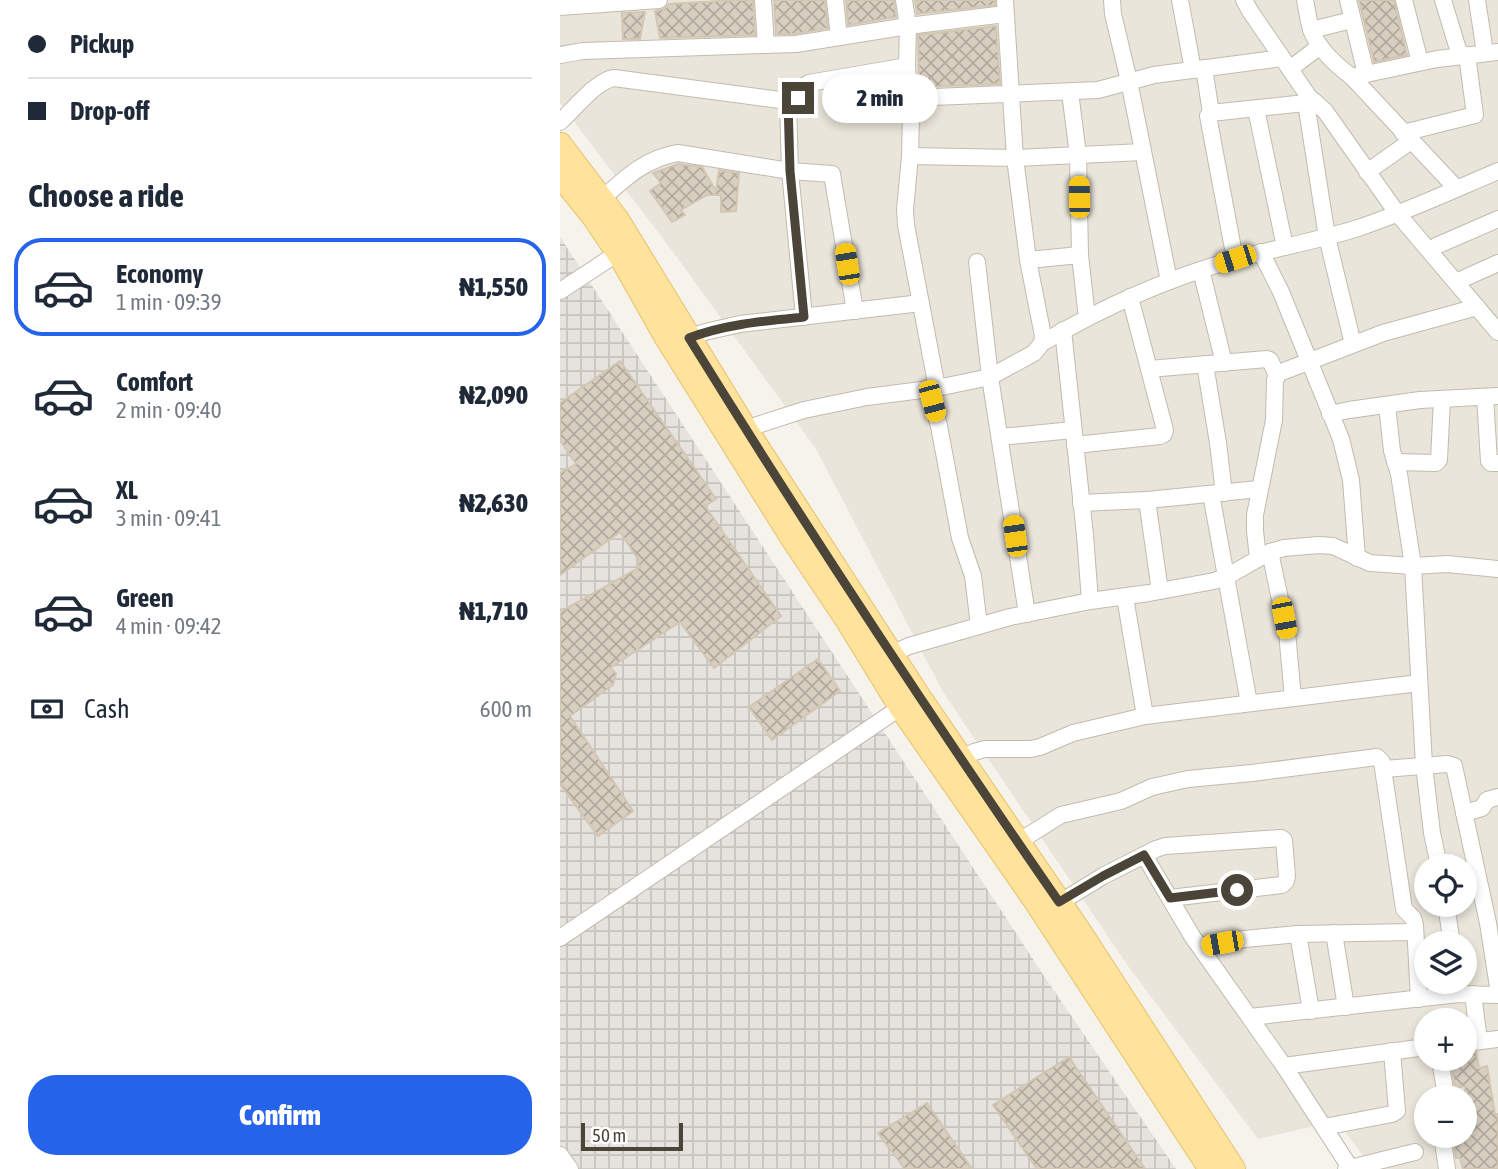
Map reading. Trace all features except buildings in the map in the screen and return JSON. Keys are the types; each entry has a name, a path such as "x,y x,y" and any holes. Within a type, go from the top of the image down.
{"main road":[{"path":"560,145 602,199 618,253 666,336 794,540 847,619 910,701 961,759 1059,902 1233,1169"},
{"path":"560,174 610,225 689,338 891,654 910,701 1034,898 1211,1169"}],"street":[{"path":"560,7 659,0"},
{"path":"763,0 766,45"},
{"path":"835,0 839,37"},
{"path":"904,0 908,26 907,66 911,115 906,217 937,388 932,401 960,538 973,576 979,626"},
{"path":"1112,0 1169,281"},
{"path":"1180,0 1211,113 1208,116 1235,259"},
{"path":"1244,0 1309,97 1327,237 1353,344"},
{"path":"1305,0 1311,30 1320,46 1339,67 1359,76 1407,137 1456,188"},
{"path":"1348,0 1359,76"},
{"path":"1404,0 1420,62"},
{"path":"1367,172 1407,137 1475,115 1463,56 1443,0"},
{"path":"1359,76 1420,62 1491,52 1477,0"},
{"path":"560,55 583,51 796,44 1005,7 1015,158 1042,343"},
{"path":"1311,30 1352,19"},
{"path":"910,98 1098,90 1154,75 1286,63 1320,46"},
{"path":"560,122 603,82 614,78 788,101 798,98 803,86 808,83 907,66"},
{"path":"1070,92 1078,155 1080,255 1087,318"},
{"path":"788,101 790,171 804,317"},
{"path":"1211,113 1310,103 1325,111 1397,213 1498,331"},
{"path":"1256,109 1285,247"},
{"path":"910,156 1015,158 1143,152"},
{"path":"602,199 629,174 647,163 678,153 790,171 832,174 855,311"},
{"path":"745,429 804,410 990,377 1034,353 1042,343 1063,330 1169,281 1235,259 1356,228 1498,171"},
{"path":"1436,246 1498,219"},
{"path":"1261,252 1281,292 1341,439 1351,480 1357,558"},
{"path":"560,291 618,253"},
{"path":"1028,260 1080,255"},
{"path":"977,262 990,377 1027,614"},
{"path":"1456,282 1498,262"},
{"path":"1201,270 1224,363"},
{"path":"1000,438 1164,434 1130,297"},
{"path":"689,338 740,324 921,303"},
{"path":"1293,698 1287,632 1255,531 1259,489 1274,420 1277,376 1383,333 1498,305"},
{"path":"1063,330 1090,601"},
{"path":"1149,369 1267,359 1277,376"},
{"path":"1205,365 1218,443 1217,493 1226,577 1249,703"},
{"path":"1330,414 1442,399 1492,397 1493,425 1489,461 1498,463"},
{"path":"1395,462 1436,463 1439,460 1442,399"},
{"path":"1387,405 1392,451 1399,474 1413,566 1424,765 1436,854"},
{"path":"1081,503 1147,500 1259,489"},
{"path":"1147,500 1160,591"},
{"path":"891,654 909,646 1027,614 1214,581 1283,548 1332,546 1370,563 1498,569"},
{"path":"1125,597 1145,716"},
{"path":"961,759 985,749 1040,747 1073,733 1145,716 1419,683"},
{"path":"560,938 910,701"},
{"path":"1018,842 1061,815 1121,801 1152,787 1188,779 1377,757 1384,769 1401,896 1404,909 1413,918 1415,931"},
{"path":"1384,769 1447,764 1454,766 1493,922 1498,987"},
{"path":"1464,813 1482,808 1486,800 1498,797"},
{"path":"1059,902 1103,876 1165,846 1281,838 1284,840 1287,876 1282,885 1170,898"},
{"path":"1144,855 1200,946 1284,1066 1349,1168 1415,1152"},
{"path":"1200,946 1298,934 1414,932"},
{"path":"1334,933 1346,1007"},
{"path":"1298,934 1311,1010"},
{"path":"1477,992 1498,995"},
{"path":"1419,994 1419,999"},
{"path":"1250,1017 1443,994"},
{"path":"1477,1042 1498,1040"},
{"path":"1284,1066 1414,1048"},
{"path":"1324,1128 1397,1111 1392,1051"},
{"path":"1444,1148 1447,1169"},
{"path":"560,1155 570,1169"}],"shaded area":[{"path":"560,0 1498,0 1498,1169 1373,1169 1337,1121 1258,1139 1128,966 943,692 816,449 673,252 560,103"},
{"path":"560,237 1046,979 1176,1169 560,1169"}],"route":[{"path":"798,98 788,101 790,171 804,317 740,324 689,338 918,696 1059,902 1144,855 1170,898 1237,890"}]}
